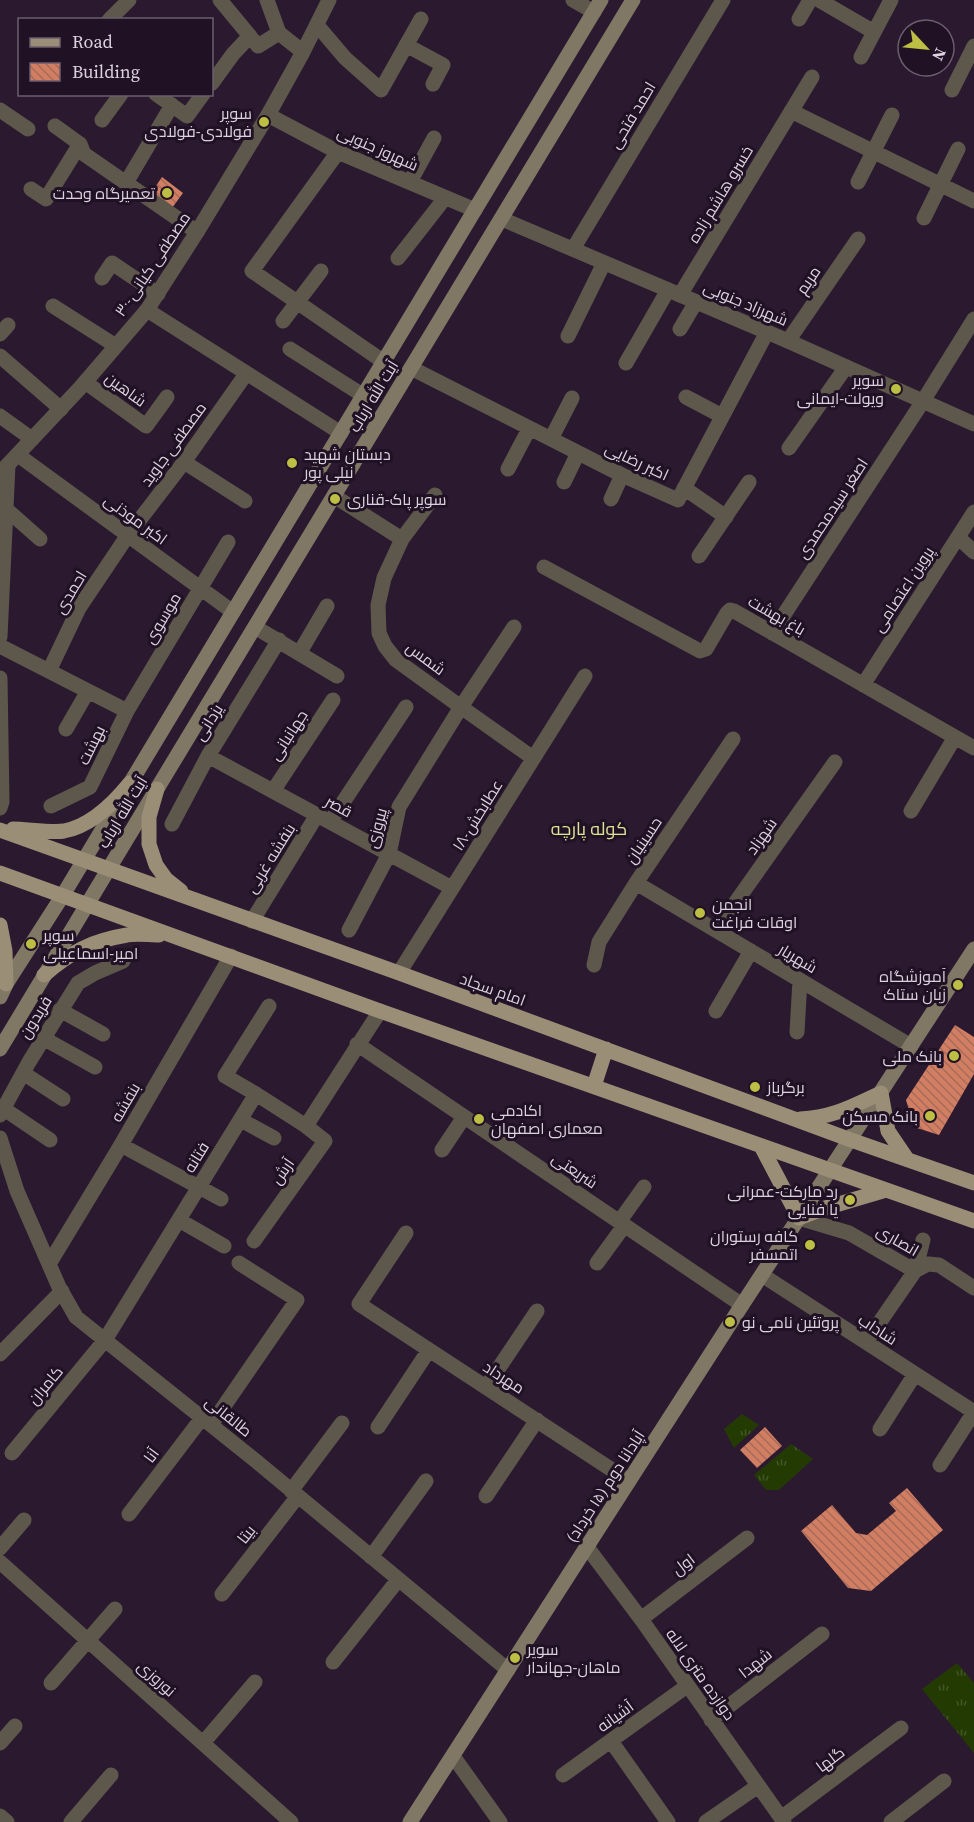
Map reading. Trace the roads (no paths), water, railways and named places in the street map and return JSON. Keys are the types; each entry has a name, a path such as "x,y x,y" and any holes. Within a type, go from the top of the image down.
{"main road":[{"name":"آیت الله ارباب","path":"0,1049 633,0"},
{"name":"آیت الله ارباب","path":"2,989 63,895 598,6"},
{"path":"251,582 274,596"},
{"path":"0,829 63,831 88,822 113,803 130,783"},
{"path":"157,789 149,817 149,844 156,865 166,879 193,900"},
{"name":"امام سجاد","path":"0,829 87,855 108,869 974,1183"},
{"path":"0,873 380,1011 974,1221"},
{"path":"0,925 5,951 2,989 19,996 22,1001 22,1013"},
{"path":"44,975 68,955 92,944 129,934 174,936"},
{"name":"آپادانا دوم (۱۵ خرداد)","path":"410,1822 974,949"},
{"path":"594,1086 606,1049"},
{"path":"795,1119 814,1118 842,1112 881,1093 888,1131 907,1160"},
{"path":"761,1146 799,1218 886,1190"}],"street":[{"path":"111,18 129,0"},
{"path":"220,0 258,46 279,33"},
{"path":"267,0 279,33 303,52"},
{"name":"۳۰-مصطفی کیانی","path":"9,464 61,409 147,310 268,115 329,0"},
{"path":"573,0 598,6"},
{"name":"احمد فتحی","path":"573,249 723,0"},
{"path":"799,19 810,0"},
{"path":"819,0 874,32"},
{"path":"861,57 891,0"},
{"path":"317,25 345,58 381,90 421,19"},
{"path":"213,82 233,54 250,36"},
{"path":"406,45 443,65 433,84"},
{"path":"952,90 972,54"},
{"name":"خسرو هاشم زاده","path":"626,363 674,293 812,77"},
{"path":"102,120 120,96"},
{"path":"159,96 187,116 202,96"},
{"path":"126,183 172,105"},
{"path":"0,110 28,129"},
{"path":"791,111 974,201"},
{"name":"شهروز جنوبی","path":"268,115 338,152 475,210"},
{"path":"858,182 892,115"},
{"path":"55,126 80,144 84,154 197,232"},
{"path":"410,182 434,138"},
{"path":"31,189 46,199 80,144"},
{"path":"924,218 958,149"},
{"path":"338,152 252,271 384,362"},
{"path":"398,258 445,198"},
{"name":"شهرزاد جنوبی","path":"502,219 788,341 974,424"},
{"name":"مریم","path":"788,341 858,239"},
{"path":"102,278 112,263 158,294"},
{"path":"568,336 604,263"},
{"path":"283,321 321,271"},
{"path":"680,329 696,302"},
{"path":"53,306 116,346"},
{"path":"147,310 341,433"},
{"name":"اصغر سیدمحمدی","path":"771,633 974,319"},
{"name":"اکبر رضایی","path":"411,368 529,429 676,500 679,499 767,332"},
{"path":"290,349 363,396"},
{"path":"0,356 61,409"},
{"path":"789,448 846,367"},
{"name":"مصطفی جاوید","path":"128,535 184,462 246,374"},
{"name":"شاهین","path":"85,382 146,426 167,397"},
{"path":"686,397 722,416"},
{"path":"550,439 572,398"},
{"path":"0,416 32,439"},
{"path":"508,469 529,429"},
{"path":"564,482 578,453"},
{"path":"184,462 245,501"},
{"path":"0,637 9,464"},
{"name":"اکبر موذنی","path":"9,464 128,535 233,612"},
{"path":"611,499 622,475"},
{"path":"699,556 749,482"},
{"path":"684,488 726,517"},
{"name":"شمس","path":"435,495 402,539 384,578 378,604 379,633 385,646 396,660 533,758"},
{"path":"334,496 402,539"},
{"path":"6,510 40,539"},
{"name":"پروین اعتصامی","path":"863,686 974,512"},
{"name":"احمدی","path":"49,671 79,608 128,535"},
{"path":"958,537 974,552"},
{"name":"موسوی","path":"128,711 228,542"},
{"name":"باغ بهشت","path":"544,567 700,651 706,649 727,613 730,610 734,611 974,748"},
{"path":"300,652 327,606"},
{"path":"255,627 337,676"},
{"path":"461,707 514,627"},
{"name":"یزدانی","path":"172,824 208,756 279,640"},
{"path":"0,646 128,711"},
{"name":"۱۸-عطابخش","path":"399,973 585,676"},
{"path":"0,678 2,802 0,808"},
{"path":"66,729 88,691"},
{"name":"جهانبانی","path":"273,791 333,700"},
{"name":"بنفشه غربی","path":"252,921 406,707"},
{"name":"پیروزی","path":"349,930 389,854 399,807 461,707"},
{"name":"بهشت","path":"51,806 90,788 128,711"},
{"path":"911,811 955,737"},
{"name":"حسینیان","path":"594,965 598,942 732,739"},
{"name":"قصر","path":"208,756 452,888"},
{"name":"شهزاد","path":"716,930 835,762"},
{"name":"شهریار","path":"636,882 911,1046"},
{"path":"716,1011 750,951"},
{"name":"بنفشه","path":"49,1264 231,956"},
{"name":"فریدون","path":"2,1112 60,1010 78,983 123,961"},
{"path":"797,1032 800,980"},
{"path":"256,1094 225,1076 269,1006"},
{"path":"60,1010 104,1034"},
{"path":"306,1126 380,1011"},
{"path":"44,1038 94,1068"},
{"name":"شریعتی","path":"357,1044 742,1305"},
{"path":"23,1073 63,1099"},
{"name":"فتانه","path":"105,1340 256,1094"},
{"name":"آرش","path":"254,1241 325,1141 256,1094"},
{"path":"2,1112 50,1140"},
{"path":"442,1150 464,1117"},
{"path":"241,1120 274,1138"},
{"name":"طالقانی","path":"0,1138 17,1191 49,1264 76,1317 207,1421 508,1670"},
{"path":"121,1144 221,1199"},
{"path":"597,1263 644,1187"},
{"name":"انصاری","path":"799,1218 849,1233 915,1270 928,1264 939,1265 974,1288"},
{"path":"179,1220 224,1246"},
{"name":"مهرداد","path":"406,1233 359,1304 629,1481"},
{"path":"866,1342 915,1270 923,1240"},
{"name":"آنا","path":"129,1514 207,1421 297,1300 239,1263"},
{"name":"شاداب","path":"762,1275 974,1412"},
{"path":"0,1353 62,1291"},
{"path":"486,1388 537,1311"},
{"name":"کامران","path":"12,1453 105,1340"},
{"path":"378,1427 429,1350"},
{"path":"880,1429 915,1374"},
{"path":"940,1465 974,1412"},
{"path":"486,1496 537,1420"},
{"name":"بیتا","path":"222,1594 295,1494 342,1423"},
{"path":"371,1557 426,1481"},
{"path":"0,1548 24,1520"},
{"name":"اول","path":"641,1619 747,1538"},
{"name":"دوازده متری لاله","path":"587,1547 641,1619 783,1820"},
{"name":"نوروزی","path":"0,1562 291,1822"},
{"path":"333,1662 398,1580"},
{"path":"51,1683 115,1609"},
{"name":"شهدا","path":"711,1720 822,1634"},
{"path":"203,1743 255,1682"},
{"name":"آشیانه","path":"563,1775 687,1686"},
{"path":"0,1743 15,1726"},
{"name":"گلها","path":"783,1820 901,1728"},
{"path":"611,1741 668,1822"},
{"path":"453,1756 500,1822"},
{"path":"71,1822 111,1775"},
{"path":"891,1822 944,1781"},
{"path":"706,1822 758,1786"},
{"path":"0,1816 7,1822"}],"place":[{"name":"سوپر فولادی-فولادی","path":"264,122"},
{"name":"تعمیرگاه وحدت","path":"167,193"},
{"name":"سوپر ویولت-ایمانی","path":"896,389"},
{"name":"دبستان شهید نیلی پور","path":"292,463"},
{"name":"سوپر پاک-قناری","path":"335,499"},
{"name":"انجمن اوقات فراغت","path":"700,913"},
{"name":"سوپر امیر-اسماعیلی","path":"31,944"},
{"name":"آموزشگاه زبان ستاک","path":"958,985"},
{"name":"بانک ملی","path":"954,1056"},
{"name":"برگرباز","path":"755,1087"},
{"name":"بانک مسکن","path":"930,1116"},
{"name":"اکادمی معماری اصفهان","path":"479,1119"},
{"name":"رد مارکت-عمرانی یا فنایی","path":"850,1200"},
{"name":"كافه رستوران اتمسفر","path":"810,1245"},
{"name":"پروتئین نامی نو","path":"730,1322"},
{"name":"سوپر ماهان-جهاندار","path":"515,1658"}],"district":[{"name":"کوله پارچه","path":"589,828"}]}
